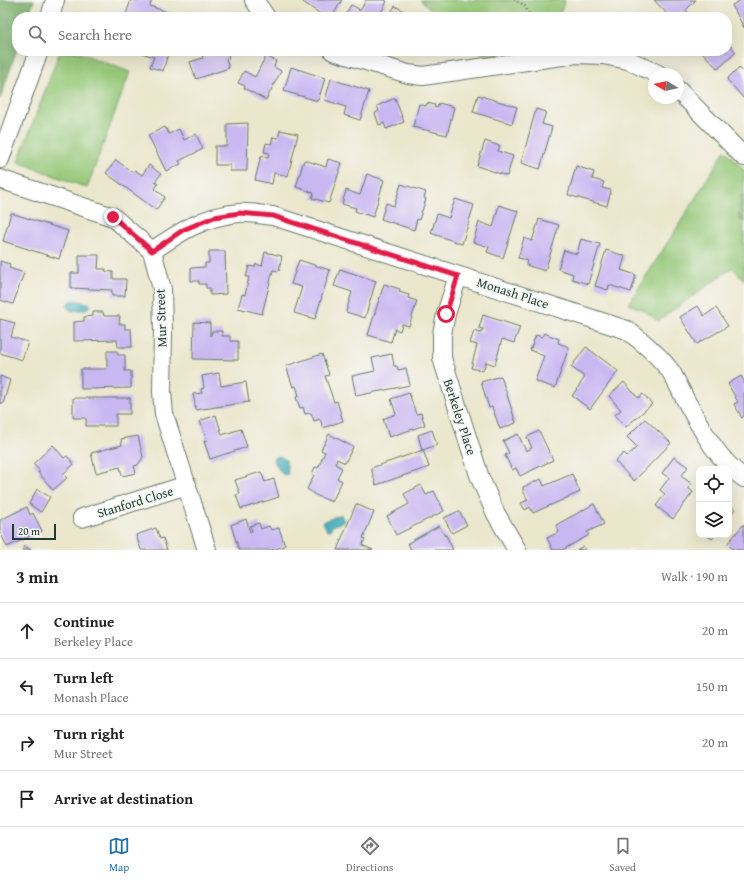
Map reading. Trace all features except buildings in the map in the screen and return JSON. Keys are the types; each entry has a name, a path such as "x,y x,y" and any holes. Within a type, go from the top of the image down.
{"street":[{"path":"51,12 54,0"},
{"path":"254,0 262,12"},
{"path":"0,159 37,56"},
{"path":"349,56 408,74 423,76 562,56"},
{"path":"608,56 628,60 648,69"},
{"path":"684,96 744,157"},
{"path":"0,179 113,217 152,251"},
{"name":"Monash Place","path":"152,251 183,230 214,217 240,213 273,216 627,330 651,349 672,373 703,432 719,454 736,472 744,478"},
{"name":"Mur Street","path":"152,251 162,289 162,392 164,414 207,550"},
{"name":"Berkeley Place","path":"458,276 446,314 442,334 442,358 480,478 496,514 517,550"},
{"name":"Stanford Close","path":"82,518 187,486"}],"path":[{"path":"514,0 524,5 528,12"}],"green space":[{"path":"0,0 34,0 30,12 12,12 12,56 15,56 0,99"},
{"path":"420,0 565,0 561,12 434,12"},
{"path":"58,56 88,56 130,72 87,188 18,162"},
{"path":"487,56 514,56 496,58"},
{"path":"725,150 744,170 744,194 741,195 739,218 744,222 744,280 732,268 658,321 642,309 628,304"},
{"path":"744,194 744,222 739,218 741,195"}],"water":[{"path":"74,300 89,303 91,306 84,310 72,311 67,306 68,303"},
{"path":"279,456 286,460 288,474 282,474 273,460"},
{"path":"341,514 344,521 331,527 331,529 327,531 323,522"}],"route":[{"path":"113,217 152,251 183,230 214,217 240,213 273,216 458,276 446,314"}]}
